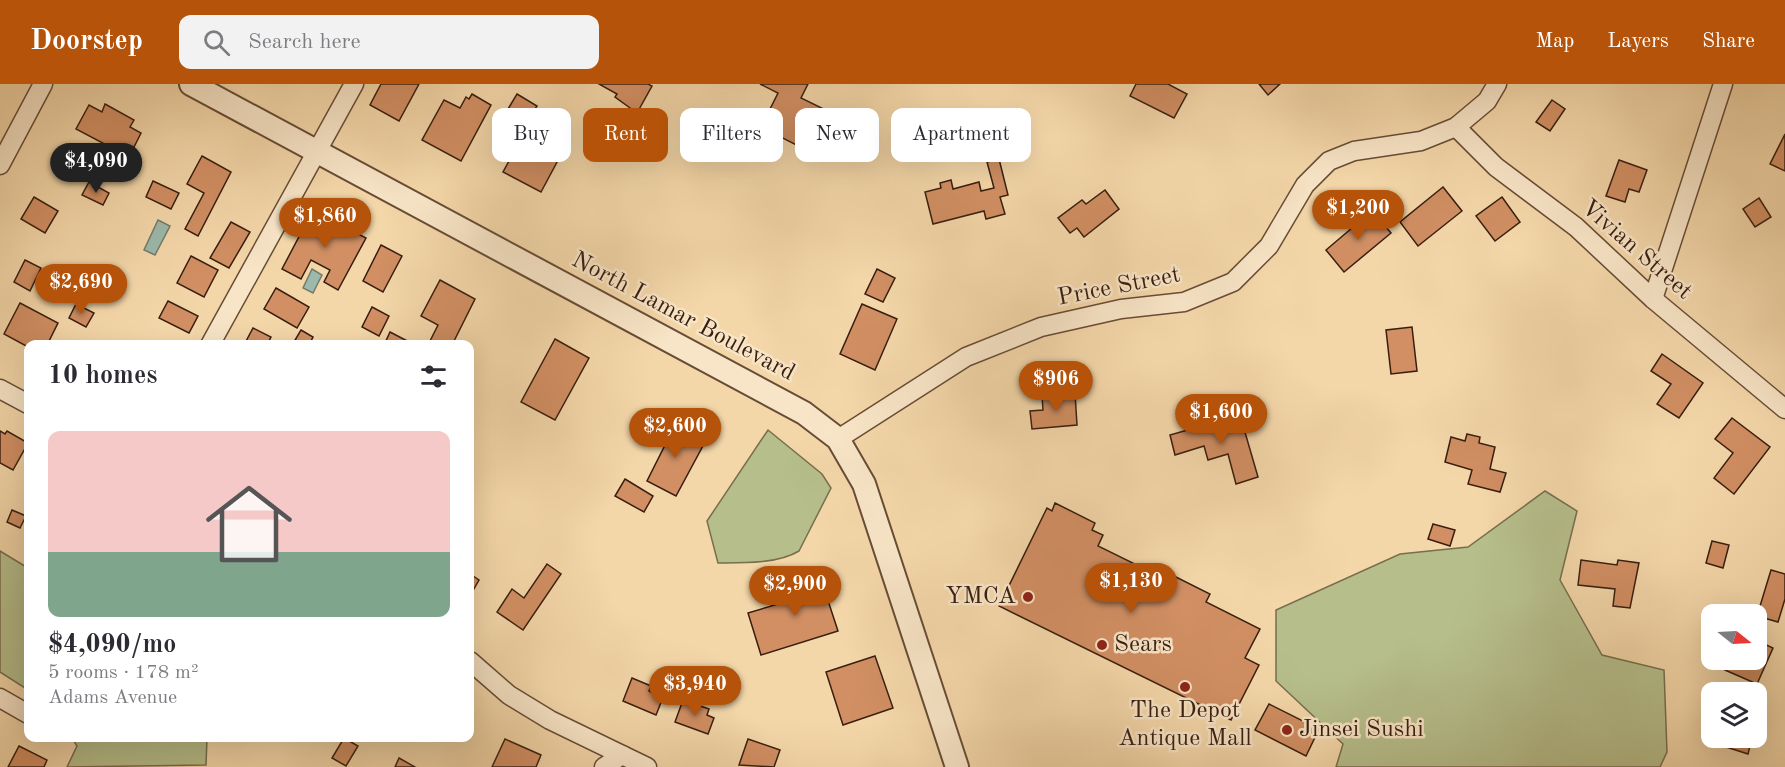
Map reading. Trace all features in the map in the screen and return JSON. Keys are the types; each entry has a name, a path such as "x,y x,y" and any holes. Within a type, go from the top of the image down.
{"street":[{"path":"0,165 43,84"},
{"name":"North Lamar Boulevard","path":"191,84 804,413 837,439 864,484 957,767"},
{"path":"213,340 354,84"},
{"name":"Price Street","path":"837,439 966,357 1041,327 1121,309 1184,302 1233,282 1269,246 1305,185 1329,161 1354,151 1421,141 1456,127 1486,101 1497,84"},
{"path":"1653,299 1723,84"},
{"name":"Vivian Street","path":"1456,127 1496,167 1576,227 1653,299 1785,409"},
{"path":"0,389 24,402"},
{"path":"474,664 509,695 550,720 647,767"},
{"path":"0,698 24,712"},
{"path":"603,767 622,755"}],"green space":[{"path":"768,430 822,474 831,488 799,551 770,561 718,563 707,521"},
{"path":"1545,491 1577,511 1560,580 1602,655 1664,670 1667,752 1660,767 1336,767 1343,744 1276,681 1276,610 1400,554 1468,547"},
{"path":"0,551 24,566 24,687 0,672"},
{"path":"74,742 207,742 206,765 67,767 77,746"}],"shaded area":[{"path":"158,220 170,226 155,255 144,250"},
{"path":"312,269 322,275 313,293 303,288"}],"building":[{"path":"381,84 419,84 399,121 370,105"},
{"path":"599,84 648,84 652,86 640,108 630,108 615,97 617,94"},
{"path":"760,84 808,84 801,98 822,108 795,108 795,144 783,138 783,108 770,108 778,93"},
{"path":"1136,84 1168,84 1187,94 1174,118 1130,96"},
{"path":"1259,84 1280,84 1268,95"},
{"path":"472,94 491,105 461,161 422,140 444,100 460,108 466,97 469,99"},
{"path":"517,94 537,106 536,108 509,108"},
{"path":"1552,100 1565,109 1550,131 1536,122"},
{"path":"105,104 134,120 130,127 141,133 129,157 76,129 89,105 102,112"},
{"path":"1785,134 1785,171 1770,164"},
{"path":"202,156 231,172 198,236 185,229 204,193 187,184"},
{"path":"1619,160 1647,170 1639,192 1629,189 1625,202 1606,196"},
{"path":"508,162 557,162 541,192 503,172"},
{"path":"987,162 1000,162 1008,195 1000,197 1005,214 986,219 984,211 933,224 925,192 941,188 940,183 951,180 953,189 979,182 981,191 994,188"},
{"path":"153,181 179,193 171,209 146,197"},
{"path":"89,182 109,193 103,205 82,195"},
{"path":"1443,187 1462,211 1418,246 1400,222"},
{"path":"1105,190 1119,209 1084,237 1077,228 1070,233 1058,218 1082,200 1086,204"},
{"path":"34,197 58,211 45,233 21,219"},
{"path":"1502,197 1520,222 1495,241 1476,216"},
{"path":"1759,198 1771,217 1755,227 1743,209"},
{"path":"313,210 366,238 338,290 324,282 330,270 311,260 301,279 282,269"},
{"path":"1372,211 1391,233 1344,272 1326,250"},
{"path":"231,222 250,232 229,268 210,258"},
{"path":"381,245 402,256 383,292 363,281"},
{"path":"191,256 218,270 204,297 177,283"},
{"path":"25,260 41,268 30,291 14,282"},
{"path":"877,269 895,278 883,302 865,294"},
{"path":"440,280 475,299 454,340 430,340 438,325 421,316"},
{"path":"276,288 309,307 297,328 264,309"},
{"path":"168,301 198,316 189,333 159,318"},
{"path":"20,303 58,323 50,340 24,340 24,345 4,334"},
{"path":"76,304 94,313 86,327 69,318"},
{"path":"862,304 897,319 875,370 840,354"},
{"path":"372,307 389,316 379,336 362,327"},
{"path":"1412,327 1417,371 1391,374 1386,330"},
{"path":"253,328 271,337 270,340 247,340"},
{"path":"301,330 313,337 312,340 295,340"},
{"path":"390,332 405,340 386,340"},
{"path":"555,339 589,358 555,420 521,402"},
{"path":"1662,354 1703,383 1679,418 1657,404 1671,384 1651,371"},
{"path":"1075,393 1077,425 1032,429 1030,411 1043,410 1042,396"},
{"path":"1240,415 1258,477 1236,484 1228,454 1208,460 1204,446 1175,455 1170,435"},
{"path":"1732,418 1770,447 1734,494 1714,478 1733,453 1715,439"},
{"path":"666,422 705,442 676,496 647,481 666,443 658,439"},
{"path":"0,431 5,434 7,431 24,441 24,450 13,470 0,463"},
{"path":"1467,434 1480,437 1479,443 1495,447 1490,469 1506,473 1500,492 1468,484 1472,470 1445,462 1451,437 1465,441"},
{"path":"625,479 653,496 644,512 615,496"},
{"path":"1055,503 1095,523 1092,530 1103,535 1098,546 1165,579 1168,573 1210,594 1206,602 1260,629 1245,658 1259,665 1231,720 999,606 1047,508 1052,511"},
{"path":"12,510 24,515 20,528 7,522"},
{"path":"1433,524 1455,530 1450,546 1428,539"},
{"path":"1712,541 1729,545 1723,568 1706,563"},
{"path":"1581,560 1617,565 1618,560 1639,563 1630,608 1613,606 1615,589 1578,585"},
{"path":"547,564 561,574 523,630 497,612 512,589 524,598"},
{"path":"818,570 838,631 761,655 748,613 798,598 792,578"},
{"path":"1771,570 1785,574 1785,599 1778,622 1767,619 1767,604 1761,604"},
{"path":"474,577 479,580 474,589"},
{"path":"1767,645 1773,648 1767,662"},
{"path":"875,656 893,708 843,725 826,672"},
{"path":"1725,670 1763,670 1758,682 1752,682"},
{"path":"632,678 651,686 649,691 662,700 656,715 623,701"},
{"path":"683,700 709,709 707,715 714,718 708,734 675,722"},
{"name":"Jinsei Sushi","path":"1269,704 1319,729 1306,756 1255,730"},
{"path":"505,739 541,755 536,767 492,767"},
{"path":"748,739 780,750 774,767 739,765"},
{"path":"342,742 351,742 358,746 346,766 332,758"},
{"path":"19,746 47,760 44,767 8,767"},
{"path":"1729,748 1750,748 1748,754"},
{"path":"399,758 415,767 395,767"}],"place":[{"name":"YMCA","path":"1028,597"},
{"name":"Sears","path":"1102,645"},
{"name":"The Depot Antique Mall","path":"1185,687"},
{"name":"Jinsei Sushi","path":"1287,730"}]}
